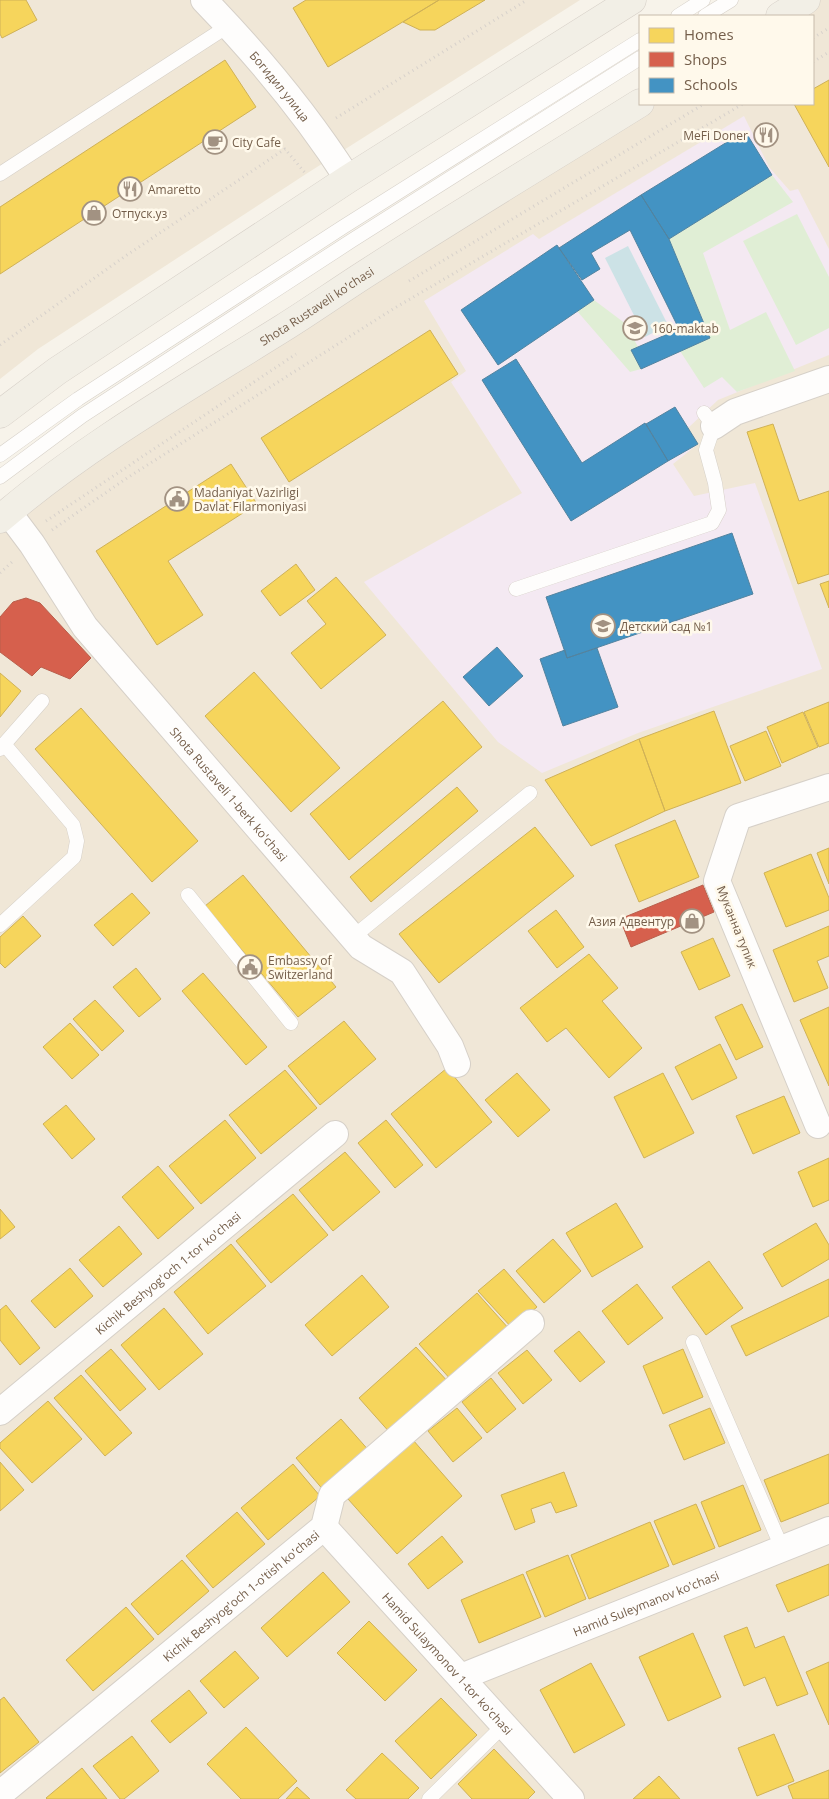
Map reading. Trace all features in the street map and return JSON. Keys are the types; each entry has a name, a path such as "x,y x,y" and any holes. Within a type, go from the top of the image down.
{"main road":[{"path":"0,414 57,372 348,179 632,0"},
{"path":"782,15 806,0"},
{"name":"Shota Rustaveli ko'chasi","path":"4,516 38,488 147,413 370,271 639,104"}],"street":[{"name":"Богидил улица","path":"204,0 250,48 316,130 348,179"},
{"path":"709,420 829,379"},
{"name":"Shota Rustaveli 1-berk ko'chasi","path":"4,516 28,539 85,627 361,947 402,972 450,1046 458,1064"},
{"name":"Муканна тупик","path":"818,1125 717,881 738,817 829,787"},
{"name":"Kichik Beshyog'och 1-tor ko'chasi","path":"0,1412 335,1134"},
{"name":"Kichik Beshyog'och 1-o'tish ko'chasi","path":"0,1794 324,1527 332,1495 531,1323"},
{"name":"Hamid Sulaymonov 1-tor ko'chasi","path":"324,1527 571,1799"},
{"name":"Hamid Suleymanov ko'chasi","path":"461,1676 829,1530"}],"lane":[{"path":"680,15 703,0"},
{"path":"707,15 731,0"},
{"path":"0,174 228,26"},
{"path":"0,456 78,399 343,227 639,41"},
{"path":"0,477 90,411 639,59"},
{"path":"516,589 712,523 719,510 715,484 706,450 709,420"},
{"path":"0,925 74,857 77,841 73,825 2,746 42,701"},
{"path":"353,937 530,793"},
{"path":"188,895 291,1023"},
{"path":"693,1342 782,1548"},
{"path":"429,1799 504,1725"}],"path":[{"path":"316,130 527,0"},
{"path":"814,37 829,28"},
{"path":"814,61 829,52"},
{"path":"401,286 702,105"},
{"path":"28,539 393,309 741,105"},
{"path":"0,345 124,257 285,149 306,174"},
{"path":"0,573 28,539 303,350"}],"shaded area":[{"path":"0,0 580,0 306,174 38,349 0,379"},
{"path":"806,0 829,0 829,1799 0,1799 0,519 639,105 814,105 814,15 782,15"},
{"path":"744,116 769,167 790,191 798,189 829,249 829,355 718,400 688,428 698,444 673,464 694,496 755,483 822,669 638,733 542,773 498,742 364,582 522,493 451,382 466,371 424,301 533,234 539,239"},
{"path":"628,246 668,325 645,337 605,258"}],"green space":[{"path":"772,175 793,202 703,253 730,330 766,312 795,371 737,392 722,377 704,388 680,351 710,337 669,239"},
{"path":"797,214 829,277 829,328 796,345 743,241"},
{"path":"594,300 626,324 638,347 631,350 641,369 630,372 577,311"}],"building: Homes":[{"path":"0,0 26,0 37,20 2,38 0,34"},
{"path":"306,0 439,0 328,67 293,8"},
{"path":"439,0 485,0 435,30 420,30 403,22"},
{"path":"225,60 256,107 0,274 0,207"},
{"path":"829,80 829,167 795,105 814,105 814,88"},
{"path":"430,330 458,374 289,482 261,438"},
{"path":"773,424 799,501 829,491 829,574 798,584 747,432"},
{"path":"231,464 257,504 168,561 203,615 157,645 96,551"},
{"path":"296,564 315,590 280,616 261,591"},
{"path":"336,577 386,635 321,689 291,653 326,624 307,601"},
{"path":"829,581 829,608 820,584"},
{"path":"254,672 340,768 291,812 205,716"},
{"path":"0,673 21,691 0,717"},
{"path":"443,701 482,747 349,860 310,814"},
{"path":"829,702 829,743 819,747 804,712"},
{"path":"81,708 198,841 152,882 35,749"},
{"path":"714,711 741,783 665,811 639,739"},
{"path":"803,712 818,747 782,763 767,727"},
{"path":"766,731 781,766 745,781 730,746"},
{"path":"639,739 665,811 591,846 545,780"},
{"path":"457,787 478,811 371,902 350,877"},
{"path":"675,820 699,877 639,902 615,845"},
{"path":"535,827 574,876 439,983 399,934"},
{"path":"829,848 829,884 817,853"},
{"path":"811,854 829,898 829,910 786,927 764,873"},
{"path":"243,875 336,987 298,1017 205,906"},
{"path":"132,893 150,913 113,946 94,925"},
{"path":"556,910 584,947 557,968 528,931"},
{"path":"23,916 41,936 5,968 0,963 0,937"},
{"path":"829,926 829,956 817,961 828,988 794,1002 773,950"},
{"path":"713,938 730,976 699,990 681,952"},
{"path":"589,954 618,988 602,1001 642,1048 609,1078 566,1028 547,1042 520,1008"},
{"path":"136,968 161,999 139,1017 113,987"},
{"path":"203,973 267,1047 246,1065 182,991"},
{"path":"95,1000 124,1031 102,1051 73,1019"},
{"path":"742,1004 763,1047 736,1060 715,1017"},
{"path":"829,1007 829,1086 800,1020"},
{"path":"344,1021 376,1059 320,1105 288,1066"},
{"path":"70,1023 99,1055 72,1079 43,1047"},
{"path":"720,1044 737,1078 692,1100 675,1067"},
{"path":"447,1068 492,1122 436,1168 391,1114"},
{"path":"285,1070 317,1108 261,1154 229,1115"},
{"path":"517,1073 550,1110 518,1137 485,1100"},
{"path":"663,1073 694,1133 644,1158 614,1097"},
{"path":"784,1096 800,1133 753,1154 736,1116"},
{"path":"66,1105 95,1139 72,1159 43,1124"},
{"path":"225,1120 256,1158 201,1204 169,1166"},
{"path":"386,1120 423,1165 395,1188 358,1143"},
{"path":"345,1152 380,1192 333,1231 299,1190"},
{"path":"829,1158 829,1200 813,1207 798,1172"},
{"path":"158,1166 194,1208 158,1239 122,1197"},
{"path":"293,1194 328,1235 271,1283 236,1241"},
{"path":"616,1203 643,1247 592,1277 566,1233"},
{"path":"0,1209 15,1227 0,1239"},
{"path":"816,1223 829,1245 829,1259 782,1287 763,1254"},
{"path":"119,1226 142,1254 103,1287 79,1260"},
{"path":"553,1239 581,1271 544,1303 516,1271"},
{"path":"231,1244 266,1286 208,1334 174,1292"},
{"path":"709,1261 743,1308 706,1335 672,1287"},
{"path":"70,1268 93,1296 55,1328 31,1301"},
{"path":"504,1269 537,1307 512,1328 478,1291"},
{"path":"362,1275 389,1307 332,1356 305,1325"},
{"path":"829,1279 829,1316 746,1356 731,1326"},
{"path":"637,1284 663,1318 628,1345 602,1311"},
{"path":"477,1293 510,1330 452,1381 419,1344"},
{"path":"6,1305 40,1348 20,1365 0,1340 0,1310"},
{"path":"164,1308 203,1354 159,1390 121,1345"},
{"path":"579,1331 605,1362 580,1382 554,1351"},
{"path":"416,1347 450,1384 392,1435 359,1398"},
{"path":"111,1349 146,1389 120,1411 85,1371"},
{"path":"683,1349 703,1397 663,1414 643,1366"},
{"path":"527,1350 552,1380 523,1404 498,1373"},
{"path":"81,1375 132,1433 105,1456 54,1398"},
{"path":"491,1378 516,1409 487,1433 462,1402"},
{"path":"48,1401 82,1439 32,1483 0,1448 0,1443"},
{"path":"457,1408 482,1438 453,1462 428,1431"},
{"path":"710,1408 725,1443 684,1460 669,1425"},
{"path":"341,1419 371,1453 325,1492 296,1458"},
{"path":"413,1440 462,1496 397,1554 348,1499"},
{"path":"829,1454 829,1503 781,1522 764,1480"},
{"path":"0,1462 24,1490 0,1511"},
{"path":"293,1464 320,1496 268,1540 241,1508"},
{"path":"564,1472 577,1506 556,1513 551,1502 531,1509 535,1522 515,1530 501,1495"},
{"path":"743,1485 761,1530 719,1547 701,1502"},
{"path":"696,1504 715,1548 673,1565 654,1521"},
{"path":"237,1512 265,1544 213,1588 186,1556"},
{"path":"650,1522 669,1566 589,1599 571,1555"},
{"path":"442,1536 463,1562 428,1589 408,1564"},
{"path":"568,1555 586,1599 545,1617 526,1572"},
{"path":"182,1560 209,1591 158,1635 131,1604"},
{"path":"829,1564 829,1595 788,1612 776,1585"},
{"path":"323,1572 350,1602 287,1657 261,1628"},
{"path":"523,1574 541,1617 479,1643 461,1600"},
{"path":"126,1607 154,1639 93,1691 66,1660"},
{"path":"369,1621 417,1670 385,1701 337,1653"},
{"path":"747,1627 755,1648 784,1636 808,1694 777,1706 765,1677 744,1686 724,1636"},
{"path":"693,1633 721,1697 668,1721 639,1657"},
{"path":"235,1651 259,1678 224,1708 200,1681"},
{"path":"829,1662 829,1725 806,1672"},
{"path":"591,1663 625,1725 574,1753 540,1690"},
{"path":"189,1690 207,1713 170,1743 151,1721"},
{"path":"4,1697 39,1742 0,1773 0,1700"},
{"path":"441,1698 477,1735 431,1779 395,1741"},
{"path":"246,1727 297,1781 278,1799 241,1799 207,1764"},
{"path":"774,1734 794,1781 757,1796 738,1748"},
{"path":"132,1736 159,1771 124,1799 120,1799 93,1766"},
{"path":"494,1749 535,1792 528,1799 472,1799 458,1784"},
{"path":"382,1753 419,1788 408,1799 356,1799 346,1790"},
{"path":"82,1768 107,1799 46,1798"},
{"path":"829,1770 829,1799 793,1799 788,1786"},
{"path":"659,1776 680,1799 633,1799"},
{"path":"297,1787 310,1799 286,1799"}],"building: Shops":[{"path":"26,598 40,603 91,658 70,679 41,667 32,676 0,652 0,617 13,602"},
{"path":"703,885 714,912 631,947 620,919"}],"building: Schools":[{"path":"745,131 772,175 669,239 641,195"},
{"path":"641,195 669,239 710,338 641,369 631,350 679,329 630,230 591,253 600,269 582,280 559,248"},
{"path":"557,245 594,300 498,365 461,310"},
{"path":"516,359 582,463 645,423 668,461 571,521 482,380"},
{"path":"675,407 698,444 668,461 646,424"},
{"path":"732,533 753,594 567,658 546,597"},
{"path":"497,647 523,676 489,706 463,677"},
{"path":"597,648 618,707 563,726 540,659 565,650 567,658"}],"place":[{"name":"MeFi Doner","path":"766,135"},
{"name":"City Cafe","path":"215,142"},
{"name":"Amaretto","path":"130,189"},
{"name":"Отпуск.уз","path":"94,213"},
{"name":"160-maktab","path":"635,328"},
{"name":"Madaniyat Vazirligi Davlat Filarmoniyasi","path":"177,499"},
{"name":"Детский сад №1","path":"603,626"},
{"name":"Азия Адвентур","path":"692,921"},
{"name":"Embassy of Switzerland","path":"250,967"}]}
